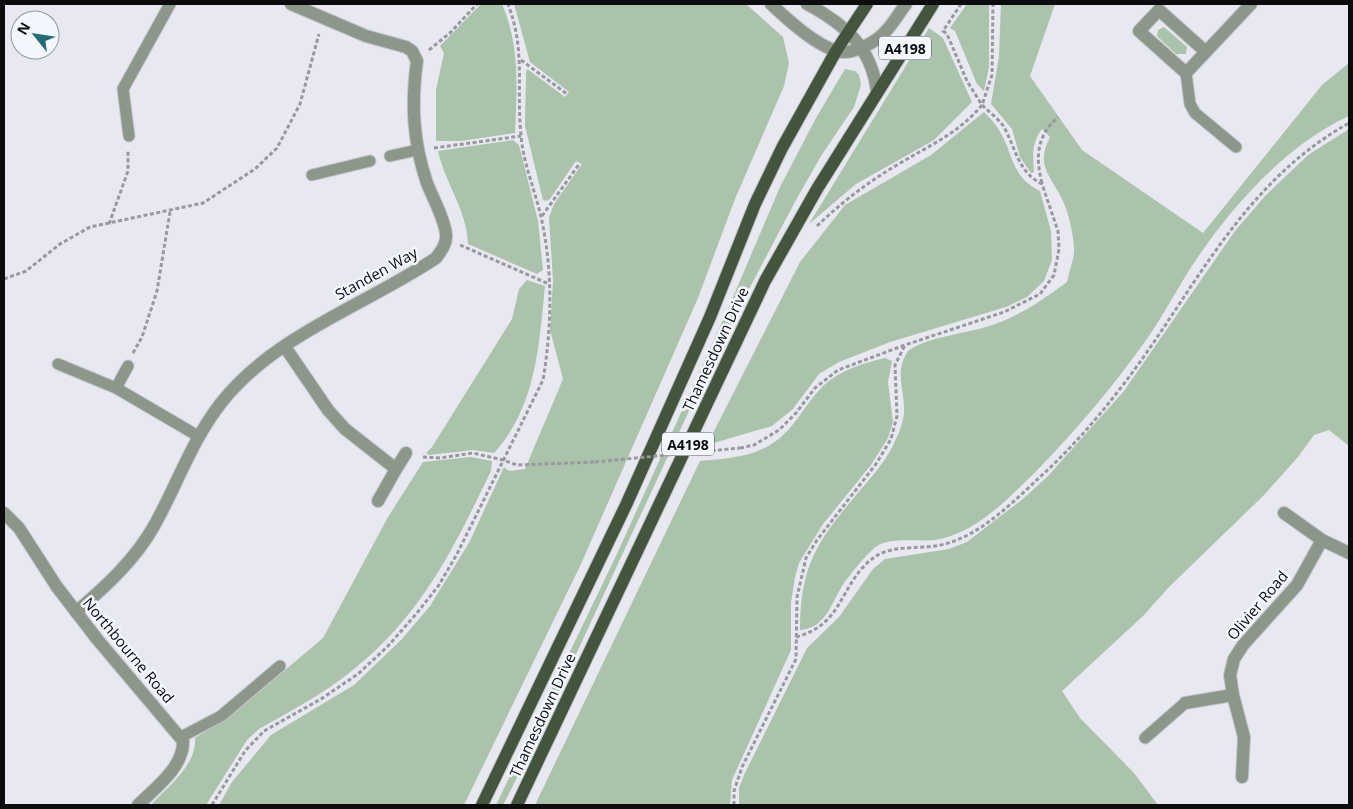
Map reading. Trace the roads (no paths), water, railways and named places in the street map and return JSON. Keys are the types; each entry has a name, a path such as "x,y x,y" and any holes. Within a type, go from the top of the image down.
{"main road":[{"name":"A4198","path":"836,51 867,4"},
{"name":"Thamesdown Drive","path":"517,805 765,281 803,212 933,4"},
{"name":"Thamesdown Drive","path":"482,805 630,497 710,317 759,196 796,122 836,51"}],"street":[{"path":"291,4 349,27 366,36 406,47 412,51 417,61 413,115 417,150"},
{"path":"771,4 802,30 836,51 848,51 877,39 886,32 906,4"},
{"path":"807,4 821,11 848,33 861,47 873,69 877,92"},
{"path":"1206,52 1159,7 1139,31 1186,73 1206,52 1251,4"},
{"name":"Standen Way","path":"76,612 101,590 139,549 154,526 198,436 221,402 234,388 261,364 312,328 430,262 441,251 446,240 445,226 434,201 417,150"},
{"path":"285,347 328,410 345,429 396,470"},
{"path":"378,501 406,453"},
{"name":"Northbourne Road","path":"4,513 19,528 76,612 182,737"},
{"path":"1284,513 1322,540 1349,553"},
{"name":"Olivier Road","path":"1242,777 1244,737 1232,695 1230,675 1234,659 1243,645 1297,585 1322,540"},
{"path":"1185,703 1232,695"},
{"path":"138,805 180,759 184,747 182,737"}],"lane":[{"path":"128,136 123,89 170,4"},
{"path":"1186,73 1190,104 1195,113 1236,148"},
{"path":"390,156 417,150"},
{"path":"312,175 370,161"},
{"path":"58,364 116,388 198,436"},
{"path":"116,388 128,366"},
{"path":"182,737 221,716 280,666"},
{"path":"1145,738 1185,703"}]}
